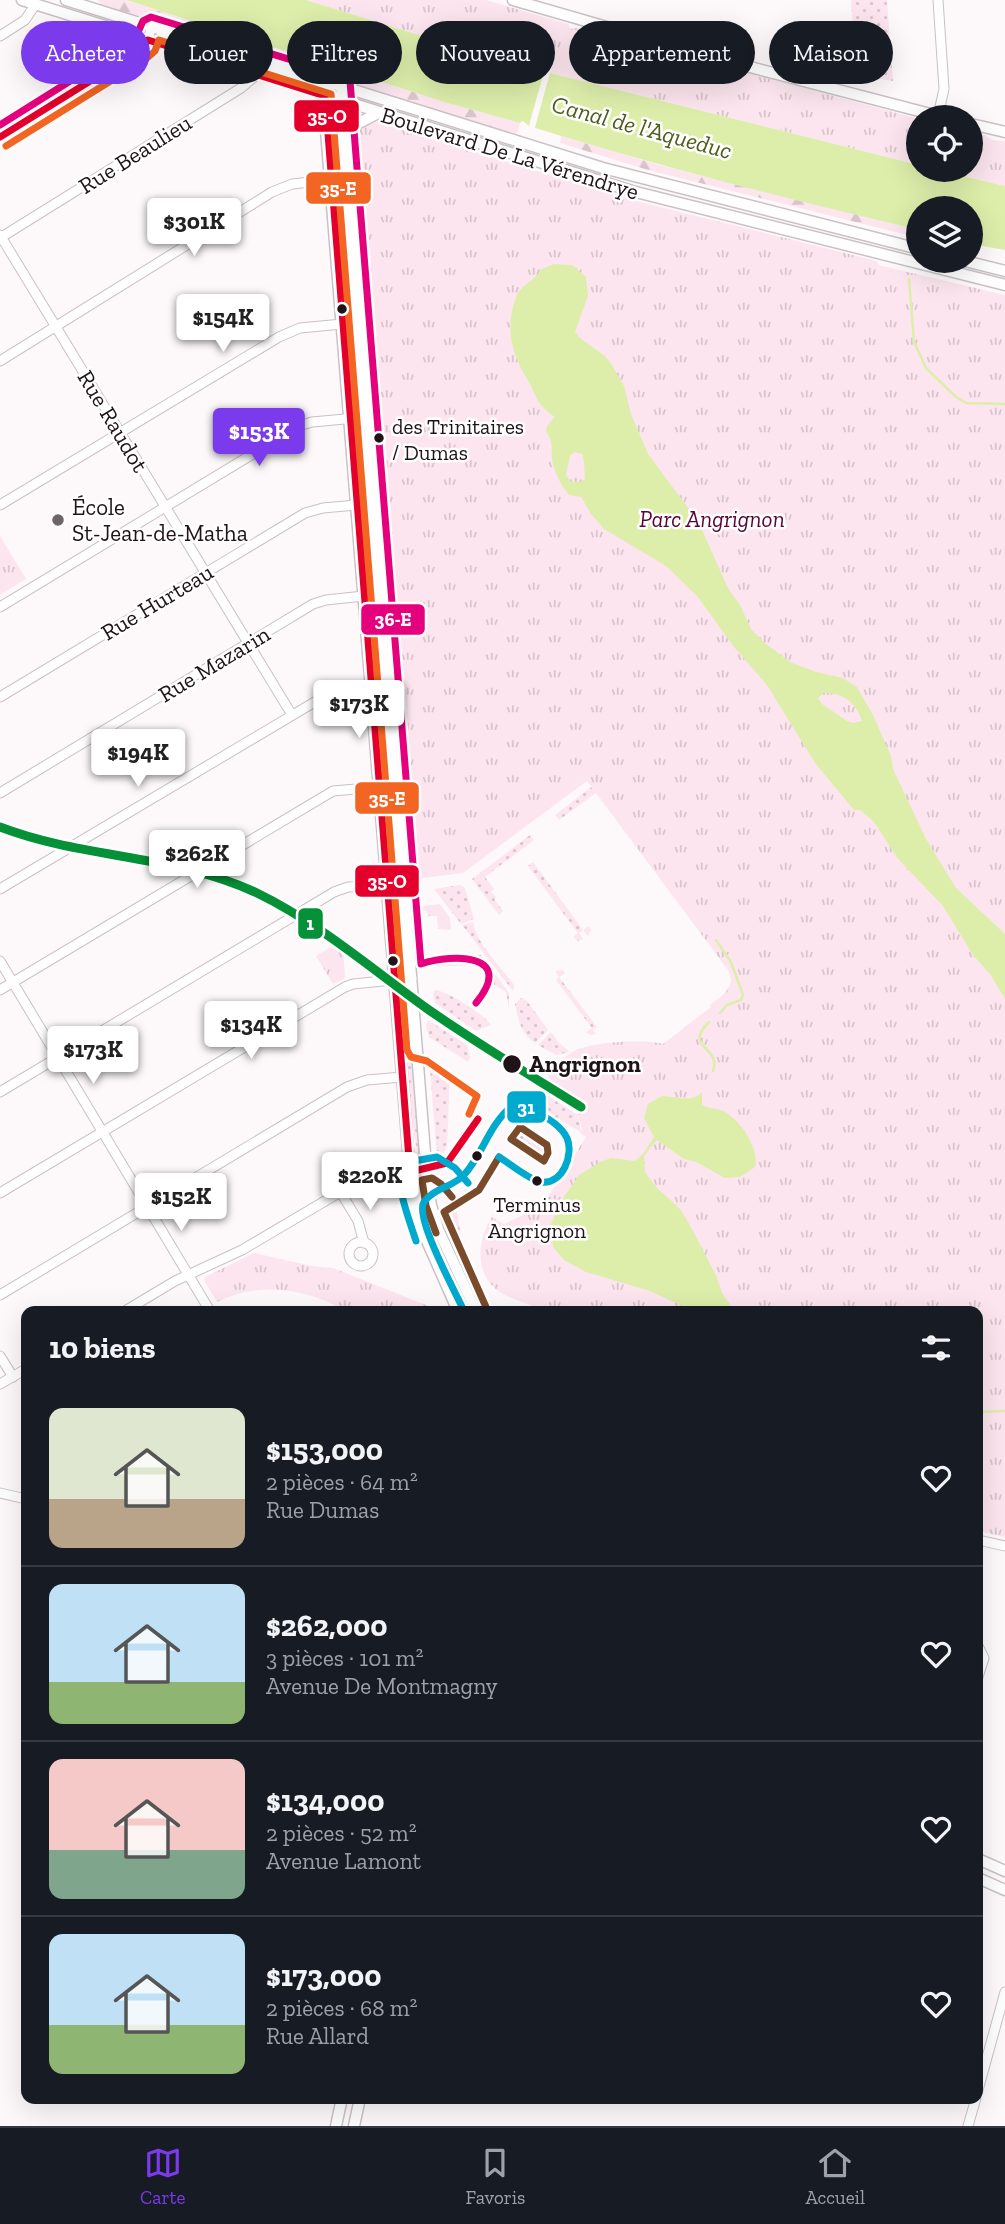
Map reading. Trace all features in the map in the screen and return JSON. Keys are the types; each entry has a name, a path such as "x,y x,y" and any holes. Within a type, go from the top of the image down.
{"main road":[{"name":"Boulevard De La Vérendrye","path":"22,0 86,21"},
{"name":"Boulevard De La Vérendrye","path":"66,0 85,3 164,31"},
{"path":"513,0 704,55 906,108"},
{"name":"Boulevard De La Vérendrye","path":"273,79 650,197 1005,285"},
{"path":"328,84 325,96 330,180 410,1171 420,1225 456,1306"},
{"name":"Boulevard De La Vérendrye","path":"334,84 638,178 906,246"},
{"path":"341,86 426,1169 436,1223 474,1306"},
{"path":"345,147 357,124 378,113"},
{"path":"983,127 1005,132"},
{"path":"983,266 1005,271"},
{"path":"983,1861 1005,1871"},
{"path":"983,1880 1005,1890"},
{"path":"336,2126 341,2104"},
{"path":"354,2126 359,2104"}],"street":[{"path":"938,0 944,89 942,105"},
{"path":"80,19 85,3"},
{"path":"0,36 24,20 35,5"},
{"path":"150,34 152,27"},
{"path":"0,137 85,84"},
{"name":"Rue Beaulieu","path":"0,237 245,84"},
{"path":"0,361 278,189 299,183 330,180"},
{"name":"Rue Raudot","path":"0,237 292,715"},
{"path":"0,505 287,333 308,327 342,324"},
{"path":"0,607 299,426 312,422 368,417"},
{"name":"Rue Hurteau","path":"0,697 305,513 323,508 356,505"},
{"name":"Rue Mazarin","path":"0,793 319,601 363,596"},
{"path":"0,889 325,696 389,688"},
{"path":"0,990 333,791 379,787"},
{"path":"0,1092 334,892 348,887 405,884"},
{"path":"0,961 208,1306"},
{"path":"0,1193 345,987 412,978"},
{"path":"0,1295 347,1087 367,1080 402,1077"},
{"path":"134,1306 189,1275 242,1250 368,1176 426,1169"},
{"path":"341,1191 358,1221 364,1243"},
{"path":"0,1356 13,1377"},
{"path":"0,1384 21,1372"},
{"path":"0,1493 21,1498"},
{"path":"983,1541 1005,1546"},
{"path":"983,2072 1005,1992"},
{"path":"968,2126 974,2104"}],"green space":[{"path":"98,0 125,0 191,21 164,21 164,24 100,4"},
{"path":"306,0 486,0 568,24 569,78 555,74 555,21 416,21 416,34 402,30 402,21 374,21"},
{"path":"851,0 887,0 889,21 852,21"},
{"path":"273,47 287,52 287,62 273,58"},
{"path":"755,75 769,78 769,84 790,84 906,115 906,162 594,84 755,84"},
{"path":"357,84 388,84 520,123 517,134"},
{"path":"339,114 362,401 352,402 329,115"},
{"name":"Parc Angrignon","path":"376,122 636,201 877,261 878,265 906,273 1005,295 1005,1537 983,1532 983,1306 532,1306 493,1287 482,1268 483,1236 492,1217 504,1224 542,1206 586,1137 580,1133 582,1129 577,1111 583,1101 549,1079 546,1066 548,1062 552,1061 560,1066 562,1058 572,1052 603,1044 663,1044 711,1007 727,990 731,981 728,970 587,781 463,873 415,879 413,875 400,709 402,704 399,704 376,412 378,408 375,408 354,146 361,130"},
{"path":"983,135 992,140 1005,141 1005,186 983,181"},
{"path":"561,136 663,166 906,227 906,235 648,170 560,143"},
{"path":"365,434 384,673 373,674 355,435"},
{"path":"0,536 26,579 0,595"},
{"path":"387,706 400,870 393,870 377,707"},
{"path":"591,787 596,793 559,820 555,815"},
{"path":"530,835 534,840 485,877 494,889 490,893 496,897 494,899 503,911 499,915 472,879"},
{"path":"533,862 583,930 579,933 583,939 578,941 573,937 578,933 528,866"},
{"path":"460,885 465,888 474,919 461,924 434,889"},
{"path":"402,899 407,964 401,965 392,900"},
{"path":"440,904 450,918 451,930 438,929 437,916 428,916 427,911 423,911 422,906"},
{"path":"473,922 484,947 514,985 513,991 462,925"},
{"path":"589,926 591,931 588,936 583,930"},
{"path":"338,943 343,945 345,978 333,984 316,956"},
{"path":"481,955 509,993 509,1009 506,992 473,965 428,967 422,964 421,959"},
{"path":"562,970 565,973 559,977 555,971"},
{"path":"559,977 597,1027 593,1030 596,1034 590,1035 586,1032 592,1028 556,980"},
{"path":"435,990 466,1004 491,1025 476,1031 435,1003"},
{"path":"400,996 410,996 421,1156 418,1157 408,1099"},
{"path":"521,998 527,1001 548,1030 535,1043 523,1031 519,1021 515,1004"},
{"path":"428,1020 467,1045 470,1057 468,1062 429,1037 426,1026"},
{"path":"551,1032 569,1052 556,1055 538,1045"},
{"path":"429,1056 450,1072 447,1146 444,1153 437,1157"},
{"path":"535,1091 545,1094 578,1115 581,1132 529,1102 534,1095 535,1099 539,1098"},
{"path":"517,1129 543,1148 546,1144 549,1146 551,1153 547,1159 538,1159 517,1140 514,1134"},
{"path":"424,1185 438,1241 467,1306 462,1306 424,1221 417,1186"},
{"path":"447,1202 448,1207 453,1206 456,1209 468,1270 444,1216 442,1209"},
{"path":"254,1253 333,1268 428,1306 338,1306 305,1294 280,1290 242,1293 217,1302 204,1280 205,1277"}],"water":[{"path":"126,0 306,0 374,21 287,21 287,52 273,47 273,21 191,21"},
{"name":"Canal de l'Aqueduc","path":"402,30 416,34 416,84 555,84 555,74 569,78 569,84 594,84 906,162 906,182 983,181 1005,186 1005,250 983,246 983,196 906,196 906,227 626,155 529,126 523,121 520,123 388,84 402,84"},
{"path":"554,264 572,265 586,277 588,296 575,332 612,365 624,386 631,414 648,454 698,521 728,588 740,605 751,629 790,662 843,678 857,687 873,715 891,756 893,769 926,839 956,888 1005,934 1005,999 990,974 973,955 943,906 898,859 874,822 860,810 854,810 815,763 767,685 734,647 697,596 666,566 604,529 581,497 569,495 564,488 554,468 551,444 546,431 555,417 543,408 538,400 517,359 511,340 511,319 516,297 540,270","holes":["574,452 582,454 584,462 585,479 580,482 570,481 566,475 570,456","824,693 848,700 862,721 847,721 822,704 818,698"]},
{"path":"702,1092 702,1105 723,1111 742,1127 752,1143 755,1167 740,1177 725,1178 696,1162 684,1159 657,1140 644,1156 645,1172 656,1187 680,1209 731,1306 682,1306 650,1291 586,1272 564,1260 553,1247 551,1224 563,1198 579,1175 611,1158 635,1161 643,1154 654,1137 644,1118 648,1104 662,1096 688,1099"}],"pier":[{"path":"541,84 547,84 534,131 528,129"}],"waterway":[{"path":"909,279 914,342 926,368 966,403 1005,404"},
{"path":"716,940 731,962 743,995 741,1000 727,1005 720,1013"},
{"path":"709,1022 699,1037 712,1056 713,1071"},
{"path":"983,1412 1005,1411"}],"transit line":[{"name":"36-E","path":"0,125 134,41 143,21 151,17 344,76 350,81 421,964 463,959 485,966 489,975 486,987 476,1003"},
{"name":"35-O","path":"0,137 140,50 148,40 325,96 410,1172 447,1163 478,1119"},
{"name":"35-E","path":"6,146 146,59 155,51 159,40 331,94 407,1050 411,1057 427,1061 477,1096 469,1114"},
{"name":"1","path":"0,827 64,845 194,871 257,893 302,918 448,1023 581,1107"},
{"name":"31","path":"462,1306 430,1238 425,1223 424,1202 464,1175 498,1121 513,1105 529,1108 550,1120 558,1126 569,1145 565,1167 561,1174 549,1182 532,1179 499,1157"},
{"path":"520,1127 547,1145 548,1153 544,1161 511,1139 520,1127"},
{"name":"31","path":"416,1241 401,1192 402,1165 437,1157 455,1168 468,1183"},
{"path":"486,1306 444,1212 479,1190 499,1157"},
{"path":"436,1233 426,1206 422,1180 432,1178 452,1197"}],"place":[{"name":"des Trinitaires / Dumas","path":"379,438"},
{"name":"École St-Jean-de-Matha","path":"58,520"},
{"name":"Angrignon","path":"512,1064"},
{"name":"Terminus Angrignon","path":"537,1181"}]}
